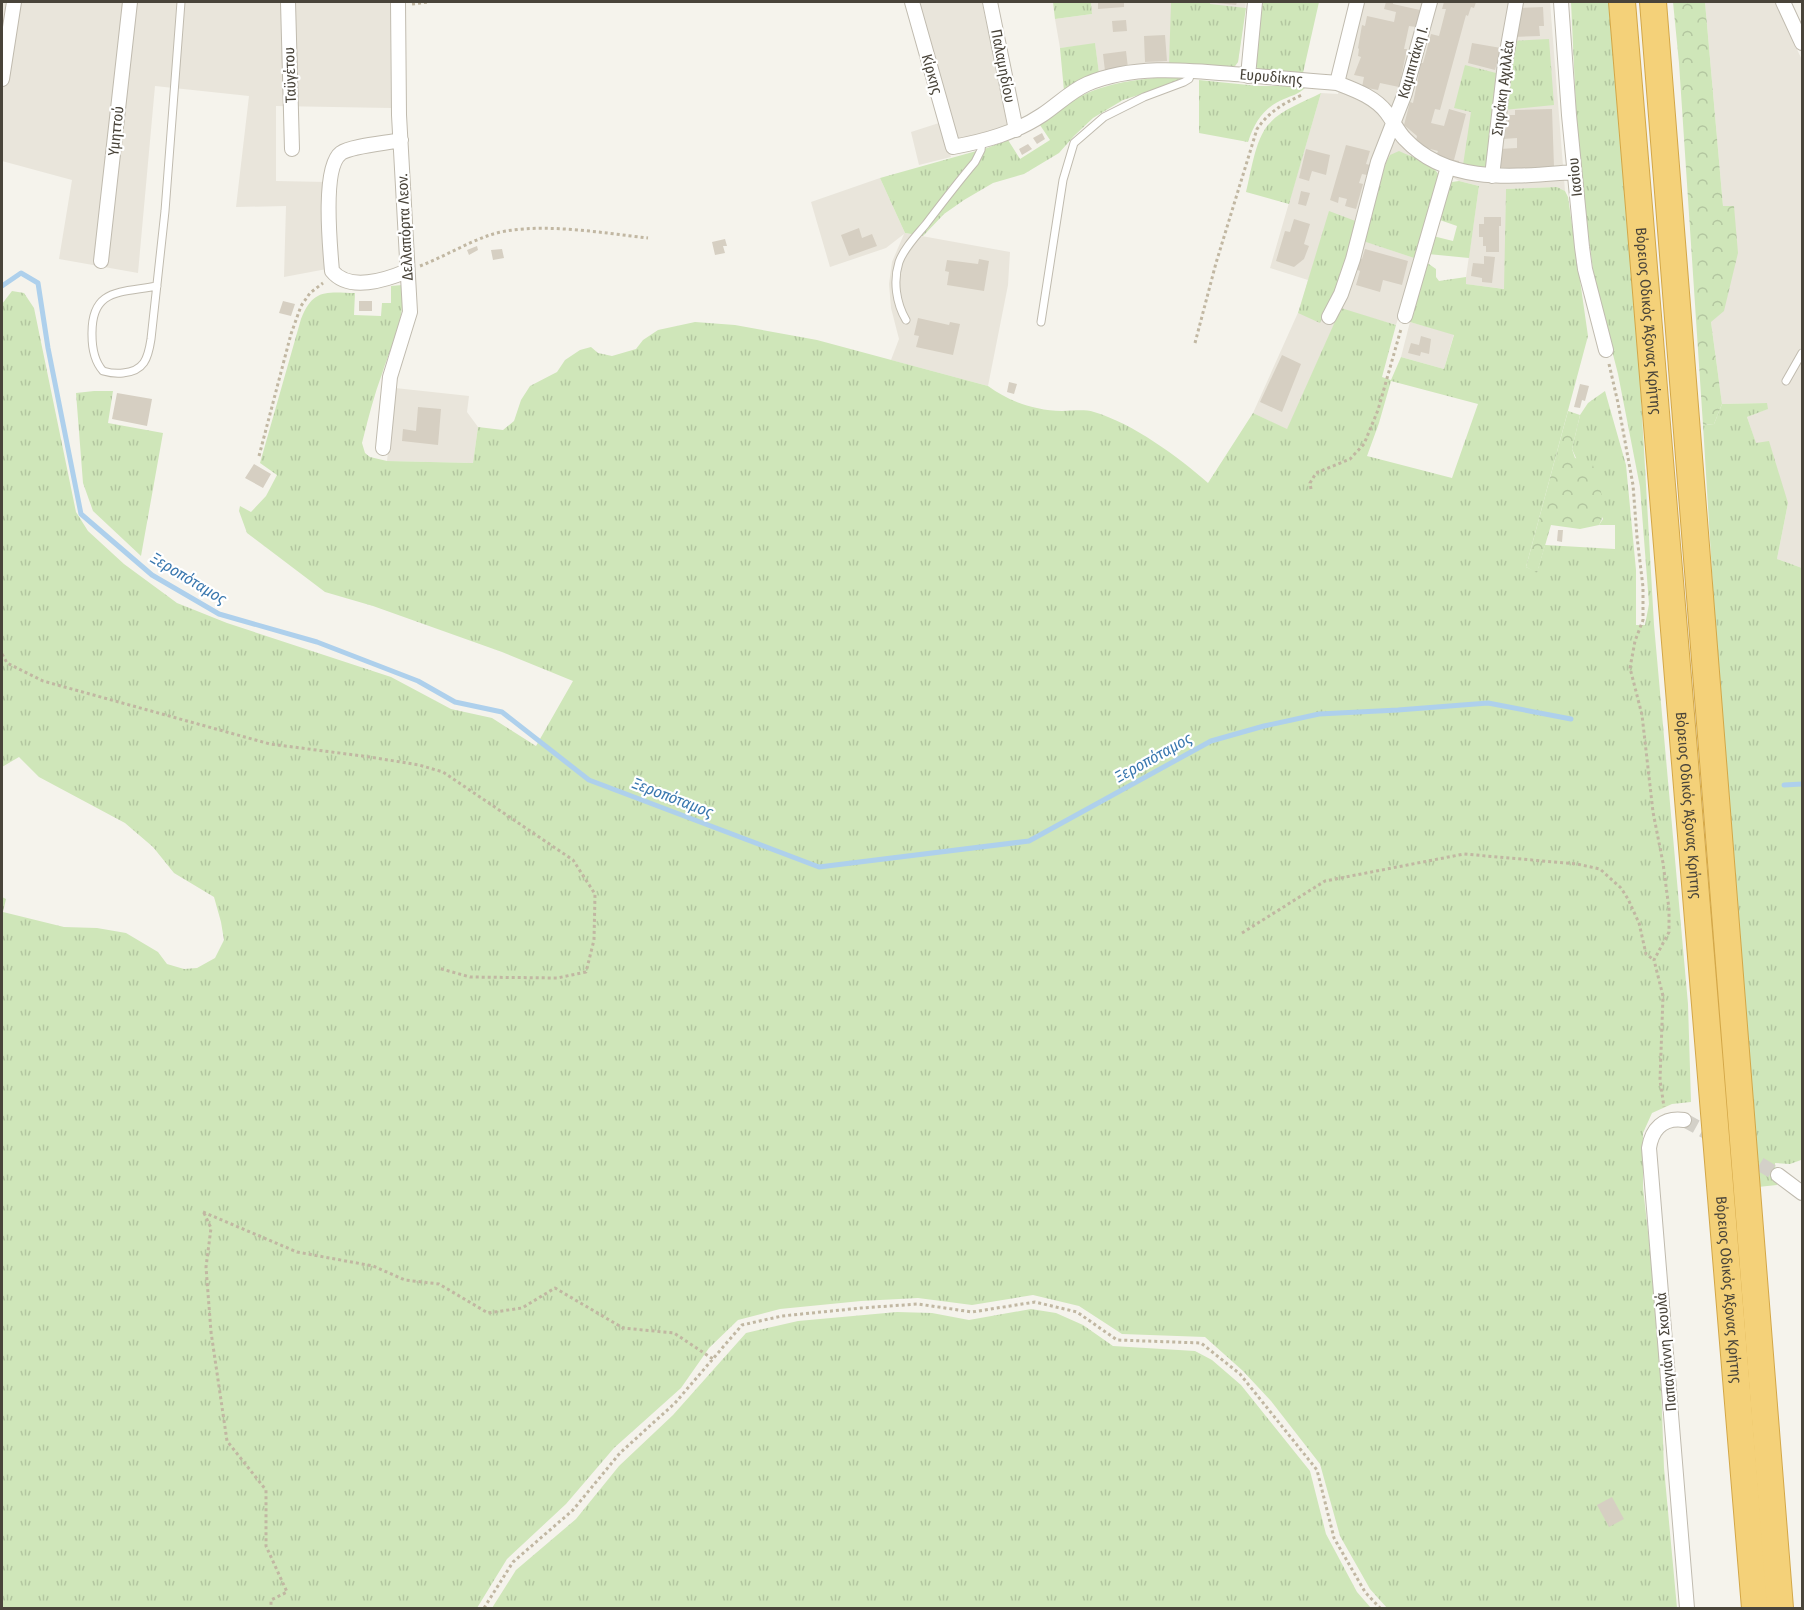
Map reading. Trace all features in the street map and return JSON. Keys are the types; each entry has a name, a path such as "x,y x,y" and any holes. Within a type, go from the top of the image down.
{"highway":[{"name":"Βόρειος Οδικός Άξονας Κρήτης","path":"1622,2 1755,1608"},
{"name":"Βόρειος Οδικός Άξονας Κρήτης","path":"1653,2 1780,1608"}],"street":[{"path":"2,79 14,2"},
{"name":"Υμηττού","path":"101,261 130,2"},
{"name":"Ταϋγέτου","path":"288,2 292,149"},
{"name":"Δελλαπόρτα Λεον.","path":"383,448 390,377 410,312 398,96 398,2"},
{"name":"Κίρκης","path":"912,2 953,147"},
{"name":"Παλαμηδίου","path":"990,2 1016,130"},
{"path":"1248,76 1255,2"},
{"path":"1336,83 1357,2"},
{"name":"Καμπιτάκη Ι.","path":"1329,316 1348,275 1378,162 1405,93 1430,2"},
{"name":"Σηφάκη Αχιλλέα","path":"1492,176 1507,52 1516,2"},
{"name":"Ιασίου","path":"1561,2 1574,172 1585,269 1606,350"},
{"path":"1783,2 1803,43"},
{"name":"Ευρυδίκης","path":"953,147 1016,130 1087,84 1118,75 1192,71 1336,83 1370,98 1386,112 1404,138 1420,153 1448,167 1470,173 1492,176 1574,172"},
{"path":"400,140 348,149 337,156 333,164 329,190 329,240 332,271 344,280 368,282 391,278 407,271"},
{"path":"1405,316 1448,167"},
{"path":"1668,1120 1684,1120"},
{"name":"Παπαγιάννη Σκουλά","path":"1668,1120 1654,1131 1649,1148 1687,1608"},
{"path":"1779,1174 1803,1193"}],"lane":[{"path":"157,286 110,294 98,304 93,318 92,342 94,354 104,371 109,373 133,372 140,369 147,361 151,339 157,286 165,211 181,2"},
{"path":"1041,322 1063,180 1074,143 1104,117 1127,104 1184,82 1192,71"},
{"path":"906,321 901,311 896,282 900,260 911,242 975,162 981,150 981,141"},
{"path":"1786,381 1803,353"}],"path":[{"path":"1195,343 1216,263 1257,129 1266,116 1289,101 1317,88 1319,81"},
{"path":"407,271 488,235 521,229 581,231 648,238"},
{"path":"259,456 291,334 301,306 310,293 334,274"},
{"path":"1311,489 1310,483 1316,473 1350,459 1368,438 1405,316"},
{"path":"1606,350 1636,501 1644,611 1630,668 1642,716 1653,812 1669,909 1669,932 1654,960"},
{"path":"2,654 7,663 43,681 270,744 370,757 419,765 443,772 463,783 573,860 595,894 594,939 586,972 557,978 470,977 438,968"},
{"path":"1242,933 1324,880 1464,854 1577,864 1600,869 1621,888 1628,899 1639,923 1646,954 1654,960 1663,996 1660,1080 1668,1120"},
{"path":"271,1608 271,1600 286,1592 266,1546 266,1490 227,1441 211,1332 206,1267 211,1228 203,1212 297,1252 373,1266 405,1280 439,1284 488,1313 522,1308 555,1288 623,1328 674,1333 713,1359"},
{"path":"484,1608 513,1562 573,1510 620,1453 675,1403 742,1325 782,1316 861,1308 918,1304 972,1312 1035,1302 1077,1312 1117,1340 1201,1343 1240,1374 1317,1470 1334,1538 1365,1592 1380,1608"}],"shaded area":[{"path":"2,2 390,2 391,108 276,106 276,181 327,182 332,268 284,277 286,206 236,207 249,96 155,86 138,273 59,259 72,180 2,161"},
{"path":"919,2 982,2 1008,129 957,141"},
{"path":"1091,2 1246,2 1238,62 1235,66 1099,73 1095,44 1060,48 1055,19 1092,14"},
{"path":"1362,2 1550,2 1565,191 1557,187 1506,189 1505,289 1465,284 1479,186 1459,181 1431,165 1390,155 1386,162 1364,241 1417,259 1396,325 1341,309 1287,430 1253,413 1301,306 1308,280 1270,268 1321,93 1338,94"},
{"path":"1705,2 1775,2 1802,60 1802,568 1777,559 1788,503 1756,444 1747,417 1767,409 1767,403 1722,404 1711,322 1733,206 1723,206"},
{"path":"939,123 951,157 919,165 911,132"},
{"path":"880,178 905,233 1010,252 1008,285 988,386 891,360 899,339 891,308 889,284 892,262 904,234 886,248 830,267 811,202"},
{"path":"1410,322 1454,334 1444,369 1401,357"},
{"path":"395,388 469,396 467,412 478,427 473,463 387,461"}],"green space":[{"path":"1053,2 1091,2 1092,14 1055,19"},
{"path":"1139,2 1210,2 1210,4 1246,8 1238,62 1231,67 1169,65 1171,3"},
{"path":"1260,2 1319,2 1303,73 1265,72 1260,71 1255,65"},
{"path":"1571,2 1611,2 1631,222 1654,625 1688,1004 1691,1102 1672,1104 1652,1113 1643,1133 1643,1188 1659,1328 1664,1468 1677,1608 1387,1608 1370,1589 1340,1536 1320,1464 1271,1401 1243,1371 1205,1337 1122,1334 1079,1306 1033,1295 972,1305 918,1298 861,1301 780,1309 738,1320 709,1348 681,1388 614,1448 566,1504 507,1559 477,1608 2,1608 2,897 6,899 3,912 64,927 97,928 126,933 158,952 167,964 184,969 197,968 215,958 224,940 214,897 174,873 153,847 125,823 39,777 19,757 2,767 2,304 12,291 24,293 34,308 76,512 88,531 124,564 177,603 227,623 391,677 451,709 492,718 536,746 573,681 502,652 373,606 325,592 247,533 239,511 240,506 251,512 266,496 277,475 260,463 301,319 315,297 336,292 355,293 354,315 381,316 382,303 391,303 391,286 402,285 402,309 398,330 377,389 362,443 365,453 370,457 387,461 473,463 478,427 503,430 514,421 521,400 530,386 557,372 565,360 580,350 591,347 598,353 612,356 636,349 643,340 658,330 695,322 735,325 817,340 988,386 1005,397 1032,407 1094,412 1139,432 1183,462 1208,483 1253,413 1287,429 1341,308 1396,325 1382,377 1391,380 1401,357 1444,369 1454,335 1410,322 1426,262 1436,269 1436,277 1439,281 1466,277 1466,284 1504,289 1506,189 1557,187 1565,191 1568,197 1588,336 1526,567 1537,572 1545,545 1615,549 1615,525 1599,525 1603,519 1572,449 1580,415 1588,403 1605,391 1626,465 1636,570 1636,625 1645,625 1649,604 1640,487 1618,374 1595,284 1584,204 1576,110","holes":["1391,381 1478,404 1452,478 1367,456"]},
{"path":"1673,2 1705,2 1723,206 1734,206 1738,253 1724,311 1711,322 1722,404 1714,424 1703,425 1679,63"},
{"path":"1549,39 1554,105 1504,110 1511,41"},
{"path":"1095,43 1099,73 1078,80 1064,91 1060,48"},
{"path":"1465,65 1496,73 1486,169 1463,165 1471,112 1454,108"},
{"path":"1180,76 1184,78 1182,81 1123,100 1093,118 1059,153 1024,174 993,183 964,200 944,214 923,236 905,233 880,178 1008,140 1020,159 1050,140 1040,125 1077,98 1118,83"},
{"path":"1199,80 1305,88 1265,111 1248,142 1199,133"},
{"path":"1321,93 1289,204 1246,192 1257,148 1268,125 1286,111"},
{"path":"1399,151 1429,164 1440,178 1417,259 1363,241 1386,162 1390,155"},
{"path":"1459,181 1479,186 1469,258 1428,254 1433,236 1453,241 1457,226 1437,219 1448,185"},
{"path":"1329,211 1358,222 1337,288 1320,323 1298,313"},
{"path":"113,391 108,423 163,433 141,556 93,511 83,483 76,393"},
{"path":"1767,403 1768,409 1747,417 1756,443 1769,441 1788,503 1777,559 1802,568 1802,1153 1801,1160 1790,1164 1775,1163 1777,1185 1758,1187 1718,671 1703,425 1714,424 1722,404"},
{"path":"1568,411 1580,415 1572,449 1575,458 1592,462 1603,502 1602,518 1599,525 1580,529 1551,525 1537,573 1526,567"},
{"path":"1031,1309 1056,1313 1083,1325 1113,1346 1195,1351 1212,1360 1241,1385 1310,1471 1326,1534 1357,1592 1371,1608 492,1608 516,1570 576,1519 619,1466 673,1415 746,1333 798,1321 897,1312 932,1313 969,1320"}],"building":[{"path":"1098,2 1124,2 1124,7 1098,9"},
{"path":"1216,2 1237,2 1236,5"},
{"path":"1386,2 1420,10 1416,27 1409,26 1399,87 1380,83 1378,90 1362,87 1364,77 1354,75 1361,57 1358,56 1358,48 1362,25 1365,26 1367,16 1394,22 1396,12 1384,9"},
{"path":"1444,2 1476,2 1474,8 1471,7 1468,16 1466,15 1440,110 1435,109 1431,123 1444,126 1449,109 1466,114 1454,160 1459,161 1458,165 1446,163 1447,158 1436,156 1438,151 1415,145 1417,136 1404,125 1410,102 1413,103 1421,63 1423,63 1431,34 1439,36 1446,9 1442,9"},
{"path":"1543,7 1544,26 1539,26 1540,36 1513,37 1516,8"},
{"path":"1126,20 1127,31 1113,32 1112,21"},
{"path":"1165,35 1167,61 1145,62 1144,36"},
{"path":"1472,43 1501,48 1495,70 1468,63"},
{"path":"1126,51 1128,68 1105,71 1103,54"},
{"path":"1552,109 1554,167 1500,170 1499,149 1517,148 1517,138 1503,139 1502,115 1515,115 1515,110"},
{"path":"1042,133 1045,139 1037,144 1033,138"},
{"path":"1028,144 1032,149 1022,155 1019,149"},
{"path":"1346,145 1370,151 1366,164 1370,165 1367,175 1362,174 1359,183 1363,184 1356,209 1345,206 1347,199 1339,197 1338,203 1330,200"},
{"path":"1306,149 1330,155 1326,175 1312,171 1309,181 1299,178"},
{"path":"1301,191 1310,193 1306,206 1298,204"},
{"path":"1484,217 1501,217 1499,252 1486,252 1483,237 1479,237 1479,224 1484,224"},
{"path":"1294,219 1310,224 1304,244 1309,246 1304,259 1294,267 1276,261 1285,231 1290,232"},
{"path":"859,228 862,238 872,234 877,246 849,256 841,235"},
{"path":"725,239 727,246 723,246 725,253 715,255 712,242"},
{"path":"477,246 478,250 469,255 467,250"},
{"path":"502,249 504,258 493,260 491,250"},
{"path":"1365,249 1408,261 1402,285 1383,280 1380,292 1356,285 1360,271 1356,269"},
{"path":"1484,256 1495,257 1492,283 1482,282 1482,278 1471,276 1473,263 1484,264"},
{"path":"979,259 989,261 984,291 947,285 949,272 945,271 947,260 978,264"},
{"path":"283,301 295,304 291,316 279,313"},
{"path":"359,301 372,301 372,311 359,311"},
{"path":"918,318 949,325 950,322 960,324 953,355 916,347 919,336 914,335"},
{"path":"1421,336 1431,339 1429,354 1421,352 1420,356 1408,353 1411,343 1419,345"},
{"path":"1282,355 1301,364 1282,412 1260,402"},
{"path":"1009,382 1017,384 1014,394 1007,392"},
{"path":"1580,384 1589,386 1585,401 1582,400 1580,408 1574,407"},
{"path":"117,393 152,399 147,426 112,419"},
{"path":"418,407 441,409 438,445 402,441 403,429 416,431"},
{"path":"254,464 271,474 263,488 245,478"},
{"path":"1558,530 1563,530 1562,542 1557,541"},
{"path":"1612,1497 1624,1519 1609,1527 1597,1505"}],"waterway":[{"name":"Ξεροπόταμος","path":"2,286 21,273 38,283 48,348 81,514 152,575 219,614 317,642 418,681 455,702 502,712 589,780 819,867 1029,841 1211,741 1319,714 1488,703 1571,719"},
{"name":"Ξεροπόταμος","path":"1784,785 1802,784"}],"tunnel":[{"path":"1684,1120 1717,1138"},
{"path":"1742,1153 1778,1175"}]}
